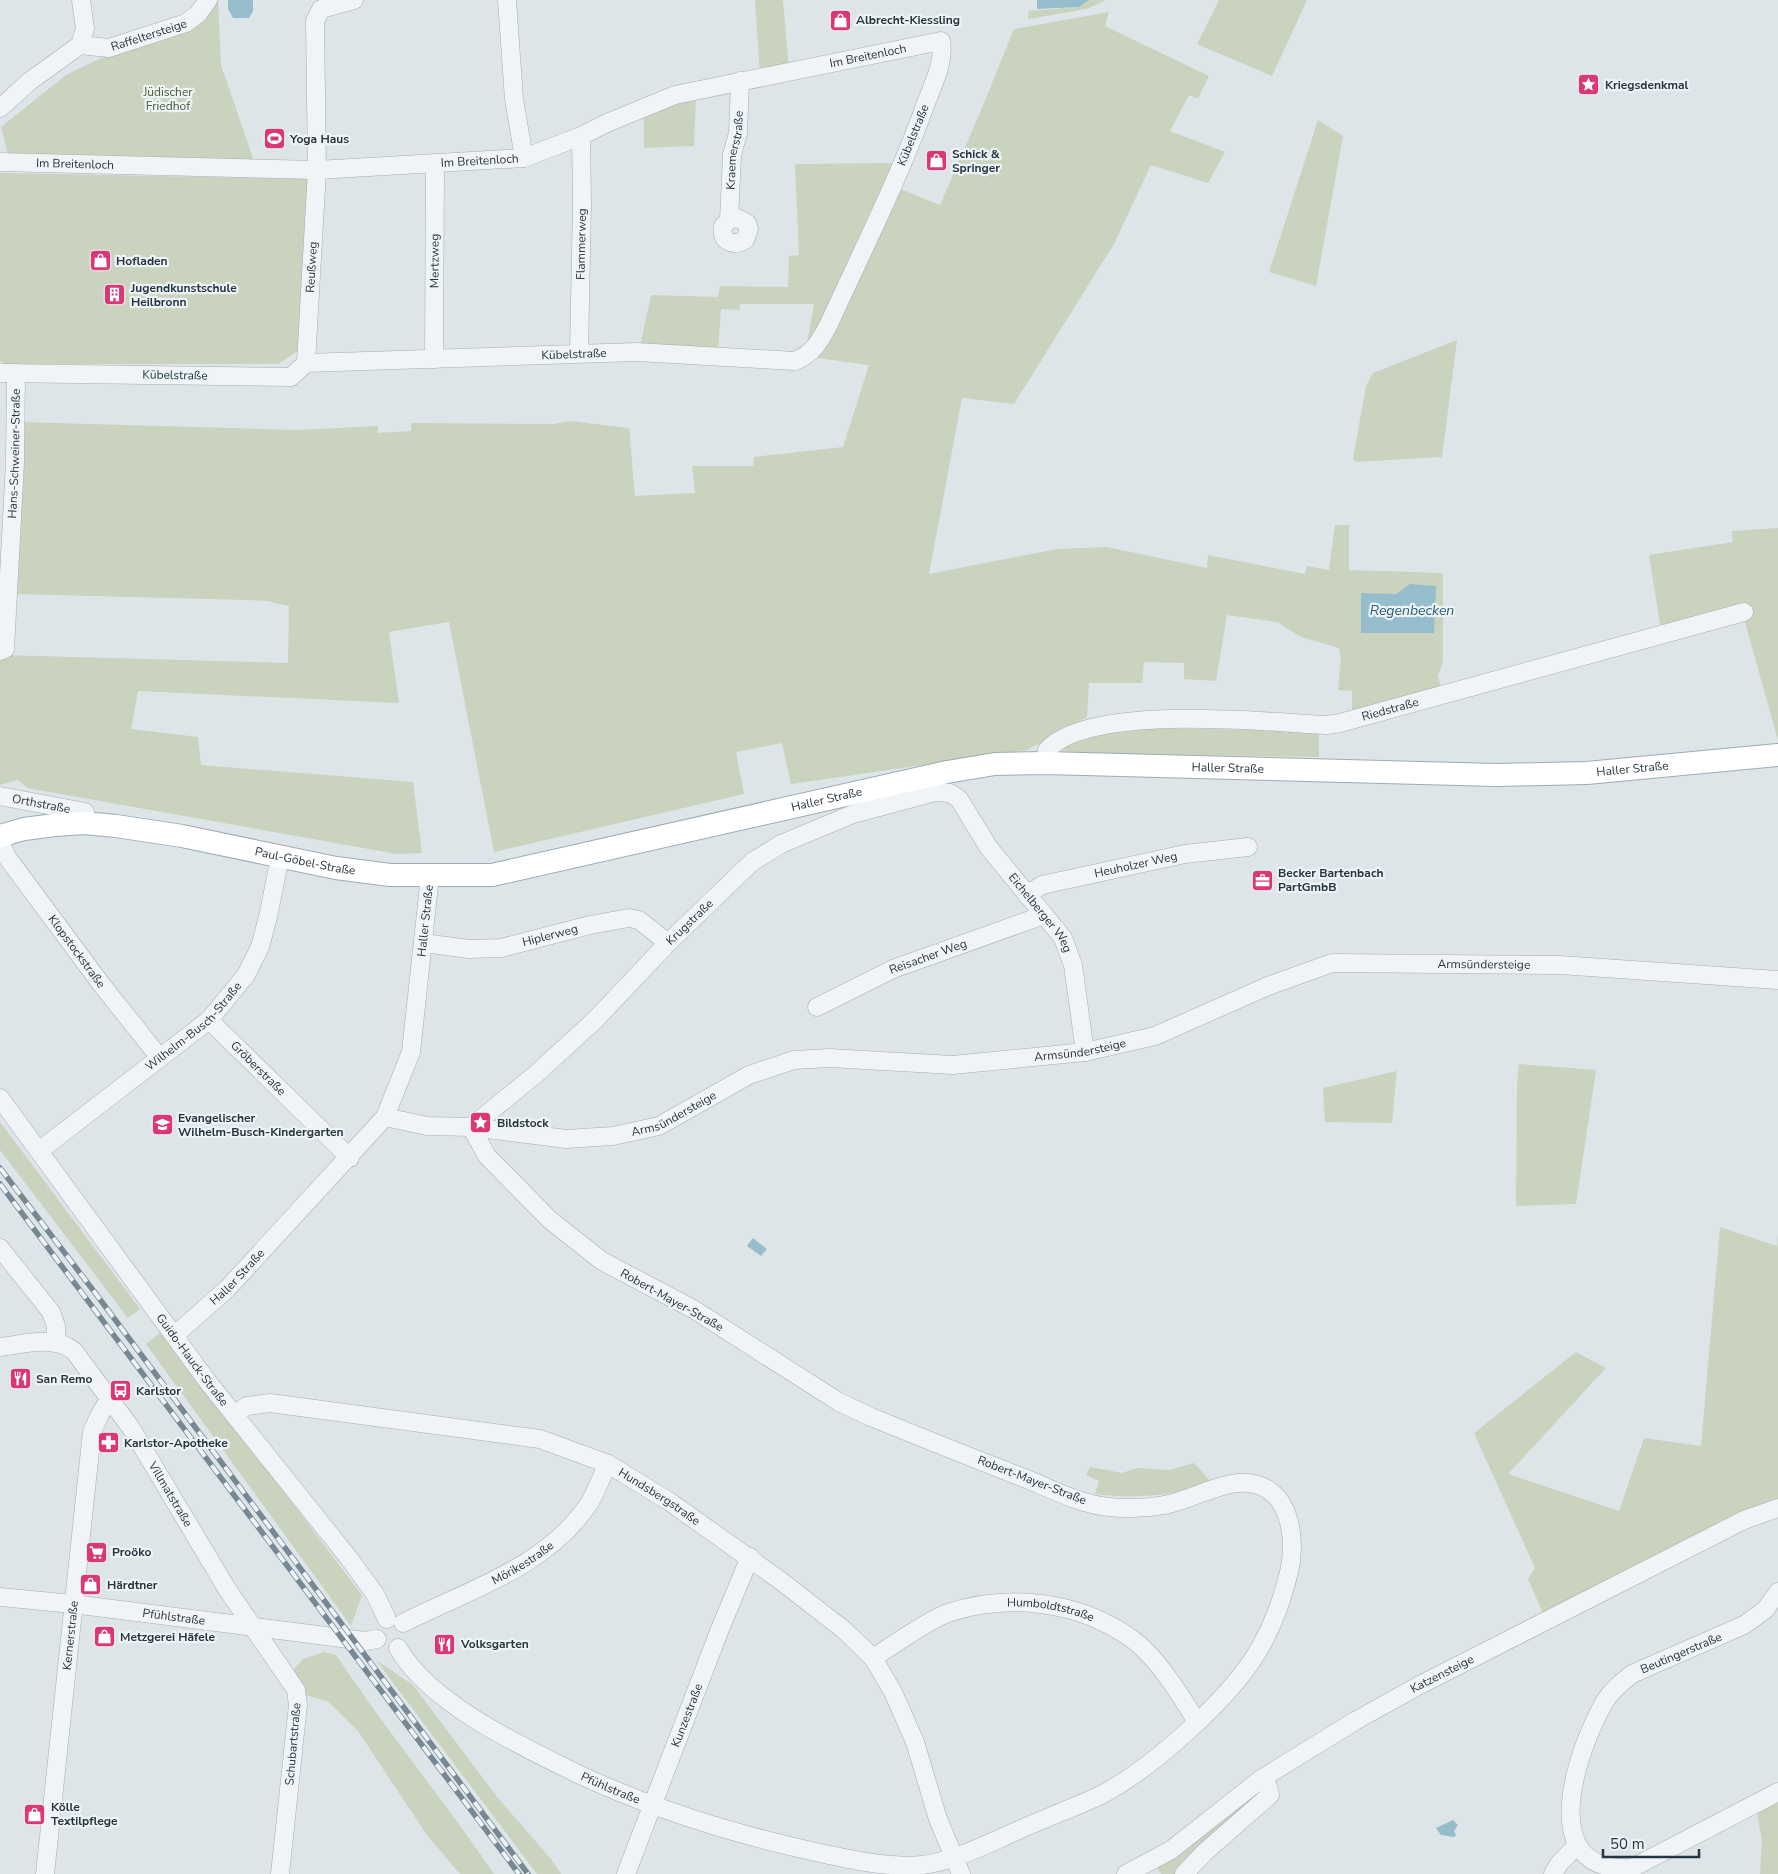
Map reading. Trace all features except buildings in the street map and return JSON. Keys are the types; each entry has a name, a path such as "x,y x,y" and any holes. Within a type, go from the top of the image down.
{"main road":[{"name":"Haller Straße","path":"430,876 492,875 947,772 995,764 1045,763 1496,775 1587,773 1778,755"},
{"name":"Paul-Göbel-Straße","path":"0,821 19,814 51,810 84,812 115,817 182,836 280,857 381,874 430,876"},
{"name":"Paul-Göbel-Straße","path":"0,836 24,829 84,823 182,836"}],"street":[{"path":"0,108 30,80 80,45 85,29 81,0"},
{"name":"Raffeltersteige","path":"80,45 108,48 186,22 198,14 208,0"},
{"name":"Reußweg","path":"306,363 317,170 315,21 321,9 354,0"},
{"path":"507,0 513,90 524,158"},
{"name":"Im Breitenloch","path":"0,162 317,170 524,158 674,95 941,41"},
{"name":"Kübelstraße","path":"8,373 290,377 306,363 636,352 795,361 807,356 818,344 829,324 910,147 940,67 941,41"},
{"name":"Kraemerstraße","path":"729,220 732,155 738,133 740,81"},
{"name":"Flammerweg","path":"579,353 582,204 580,136"},
{"name":"Mertzweg","path":"434,359 435,164"},
{"name":"Hans-Schweiner-Straße","path":"0,651 5,649 15,462 8,373"},
{"name":"Riedstraße","path":"1045,763 1047,750 1060,738 1109,723 1145,718 1326,725 1340,723 1744,612"},
{"name":"Krugstraße","path":"471,1127 536,1074 595,1020 668,943 752,862 781,844 853,814 935,792 950,793"},
{"name":"Eichelberger Weg","path":"950,793 963,803 989,848 1063,938 1073,964 1085,1052"},
{"name":"Orthstraße","path":"0,796 84,812"},
{"name":"Klopstockstraße","path":"0,841 7,858 160,1058"},
{"name":"Heuholzer Weg","path":"1027,894 1042,885 1185,854 1248,847"},
{"name":"Wilhelm-Busch-Straße","path":"39,1151 209,1020 246,975 260,947 280,857"},
{"name":"Haller Straße","path":"175,1335 228,1288 350,1158 385,1117 411,1052 430,876"},
{"name":"Reisacher Weg","path":"817,1007 893,969 1044,915"},
{"name":"Hiplerweg","path":"423,943 469,949 501,948 590,925 629,918 639,920 668,943"},
{"name":"Armsündersteige","path":"385,1117 427,1126 471,1127 566,1139 622,1134 659,1126 749,1075 794,1060 829,1058 953,1065 1085,1052 1155,1036 1268,986 1332,963 1560,964 1778,980"},
{"name":"Gröberstraße","path":"209,1020 350,1158"},
{"name":"Guido-Hauck-Straße","path":"0,1098 234,1414 348,1557 395,1621"},
{"name":"Robert-Mayer-Straße","path":"471,1127 487,1156 550,1220 602,1261 693,1309 839,1402 871,1417 1070,1497 1109,1507 1165,1505 1217,1487 1244,1483 1257,1484 1281,1500 1287,1515 1292,1542 1292,1562 1283,1602 1260,1648 1244,1673 1197,1722 1160,1756 1102,1794 947,1864"},
{"path":"0,1248 51,1312 56,1326 56,1342 0,1347"},
{"name":"Villmatstraße","path":"56,1342 74,1351 131,1428 252,1628"},
{"name":"Kernerstraße","path":"46,1874 92,1432 109,1400"},
{"name":"Hundsbergstraße","path":"234,1414 247,1406 270,1403 540,1439 608,1464 670,1502 750,1557 844,1630 873,1658 893,1692 915,1742 938,1819 947,1864 961,1874"},
{"name":"Mörikestraße","path":"395,1621 506,1574 542,1552 568,1530 589,1504 608,1464"},
{"name":"Katzensteige","path":"1126,1874 1171,1850 1261,1778 1418,1686 1744,1520 1778,1508"},
{"name":"Kunzestraße","path":"626,1874 750,1557"},
{"name":"Beutingerstraße","path":"1574,1848 1571,1809 1574,1784 1591,1731 1606,1700 1619,1684 1632,1674 1746,1624 1766,1610 1778,1592"},
{"name":"Pfühlstraße","path":"0,1597 73,1604 365,1641 377,1639"},
{"name":"Humboldtstraße","path":"873,1658 946,1614 984,1604 1024,1601 1066,1608 1091,1616 1132,1638 1174,1686 1197,1722"},
{"path":"395,1621 407,1637 398,1648 383,1647 376,1634 379,1624 395,1621"},
{"name":"Schubartstraße","path":"252,1628 292,1683 298,1700 280,1874"},
{"name":"Pfühlstraße","path":"398,1648 416,1674 471,1716 566,1768 612,1790 737,1832 859,1867 947,1864"},
{"path":"1184,1874 1206,1851 1270,1795 1268,1787 1261,1778"},
{"path":"1553,1874 1559,1864 1574,1848 1585,1861 1598,1868 1610,1871 1632,1868 1778,1792"}],"green space":[{"name":"Jüdischer Friedhof","path":"214,0 218,0 221,65 255,164 8,154 1,127 66,75 101,58 184,29"},
{"path":"755,0 783,0 789,69 760,74"},
{"path":"1089,0 1106,0 1087,9 1028,19 1029,11 1079,7"},
{"path":"1219,0 1307,0 1272,76 1197,44"},
{"path":"1109,12 1105,26 1209,76 1198,99 1189,95 1170,131 1225,152 1208,183 1151,165 1114,244 1014,404 962,398 929,574 1057,549 1107,547 1207,568 1208,555 1305,574 1307,566 1329,570 1335,525 1349,525 1349,570 1443,573 1443,662 1438,675 1441,689 1352,717 1352,691 1338,690 1341,658 1339,648 1301,637 1277,622 1227,615 1216,681 1184,679 1184,663 1144,662 1142,683 1089,683 1087,717 1027,750 791,784 782,743 736,752 744,794 494,852 449,622 389,632 399,703 138,691 131,729 198,737 201,765 413,782 422,853 397,854 27,788 18,780 0,785 0,655 288,663 289,606 266,601 247,600 15,594 20,422 297,430 378,426 378,433 411,431 411,423 553,424 569,421 629,428 635,496 695,493 692,466 753,466 754,457 843,447 869,365 817,358 898,188 940,205 1014,29","holes":["1410,584 1361,633 1361,594 1396,594"]},
{"path":"696,97 694,146 644,148 644,114"},
{"path":"1318,120 1343,136 1316,286 1269,272"},
{"path":"897,163 809,350 788,353 807,344 814,304 740,304 740,310 721,309 718,349 640,346 651,295 718,297 720,286 788,287 789,256 799,255 795,164"},
{"path":"0,173 309,179 298,351 278,364 5,364 0,361"},
{"path":"1457,340 1442,457 1356,462 1353,459 1366,386 1373,373"},
{"path":"1778,528 1778,740 1741,608 1661,630 1649,555 1733,542 1732,531"},
{"path":"1147,728 1319,731 1319,757 1071,753 1061,750 1064,744 1109,732"},
{"path":"1519,1064 1596,1070 1576,1204 1516,1206 1517,1082"},
{"path":"1397,1071 1392,1123 1325,1122 1323,1088"},
{"path":"0,1122 140,1309 128,1318 0,1150"},
{"path":"1720,1227 1777,1246 1778,1235 1778,1503 1543,1613 1528,1579 1535,1568 1474,1433 1576,1352 1606,1368 1508,1474 1619,1511 1644,1438 1701,1446"},
{"path":"162,1331 362,1595 351,1626 146,1344"},
{"path":"1194,1463 1212,1483 1168,1494 1126,1496 1095,1494 1099,1481 1086,1475 1090,1467 1122,1473 1137,1468 1169,1470"},
{"path":"324,1652 336,1655 494,1874 460,1874 427,1835 358,1731 329,1702 306,1695 294,1669 303,1659"},
{"path":"376,1660 413,1685 498,1798 551,1859 561,1874 537,1874"},
{"path":"1260,1789 1260,1795 1178,1874 1161,1874 1156,1866"},
{"path":"1778,1803 1778,1874 1760,1874 1762,1841 1757,1812"}],"water":[{"path":"228,0 253,0 253,11 249,18 233,18 228,9"},
{"path":"1037,0 1089,0 1079,7 1037,9"},
{"name":"Regenbecken","path":"1410,584 1436,586 1434,633 1361,633 1361,593 1396,594"},
{"path":"753,1238 767,1249 761,1256 747,1246"},
{"path":"1453,1820 1458,1825 1454,1831 1456,1835 1454,1837 1441,1835 1436,1828"}],"railway":[{"path":"0,1168 528,1874"},
{"path":"0,1184 519,1874"}],"place":[{"name":"Albrecht-Kiessling","path":"840,20"},
{"name":"Kriegsdenkmal","path":"1589,85"},
{"name":"Yoga Haus","path":"274,139"},
{"name":"Schick & Springer","path":"936,161"},
{"name":"Hofladen","path":"100,261"},
{"name":"Jugendkunstschule Heilbronn","path":"115,295"},
{"name":"Becker Bartenbach PartGmbB","path":"1262,880"},
{"name":"Bildstock","path":"481,1123"},
{"name":"Evangelischer Wilhelm-Busch-Kindergarten","path":"162,1125"},
{"name":"San Remo","path":"20,1379"},
{"name":"Karlstor","path":"120,1391"},
{"name":"Karlstor-Apotheke","path":"108,1443"},
{"name":"Proöko","path":"96,1552"},
{"name":"Härdtner","path":"91,1585"},
{"name":"Metzgerei Häfele","path":"104,1637"},
{"name":"Volksgarten","path":"445,1644"},
{"name":"Kölle Textilpflege","path":"35,1814"}]}
